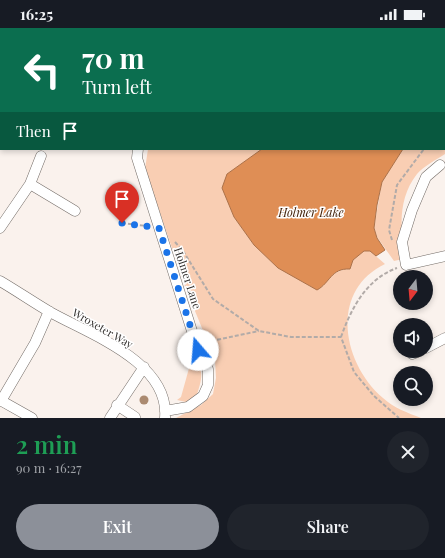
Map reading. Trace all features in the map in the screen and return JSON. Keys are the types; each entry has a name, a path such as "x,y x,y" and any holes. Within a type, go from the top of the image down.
{"street":[{"name":"Holmer Lane","path":"138,150 136,158 198,350 208,369 208,385 203,396 188,407 165,415"},
{"path":"0,228 30,184 41,156"},
{"path":"440,165 426,177 410,216 402,242 406,265 430,261 445,256"},
{"path":"30,184 75,211"},
{"name":"Wroxeter Way","path":"0,281 49,311 119,349 144,367 154,380 165,415"},
{"path":"32,418 0,401 35,343 49,311"},
{"path":"433,344 445,338"},
{"path":"110,418 117,405 144,367"},
{"path":"117,405 135,417"}],"path":[{"path":"393,245 389,230 397,185 423,150"},
{"path":"122,223 159,228"},
{"path":"172,239 183,251 213,299 259,331 291,338 341,338"},
{"path":"399,418 374,396 354,372 341,338 357,300 375,282 394,270 406,265"},
{"path":"198,350 216,340 259,331"}],"shaded area":[{"path":"148,150 261,150 227,174 234,217 254,245 278,268 293,275 311,287 322,287 334,274 341,270 350,269 353,260 364,250 370,251 385,264 367,276 355,291 349,309 348,328 351,347 358,366 369,383 383,398 393,406 421,418 176,418 201,405 213,394 216,378 215,360 186,289 145,169"},
{"path":"402,150 445,150 445,154 417,174 406,193 403,204 402,226 404,248 407,258 394,261 377,237 374,228 382,182"},
{"path":"193,354 201,371 201,380 196,398 186,402 177,400 181,397"}],"water":[{"name":"Holmer Lake","path":"261,150 402,150 382,182 377,205 374,228 377,238 385,250 376,256 370,251 364,251 353,260 350,269 344,269 335,273 317,290 278,268 254,245 234,217 222,188 227,174"}],"route":[{"path":"122,223 159,228 198,350"}]}
